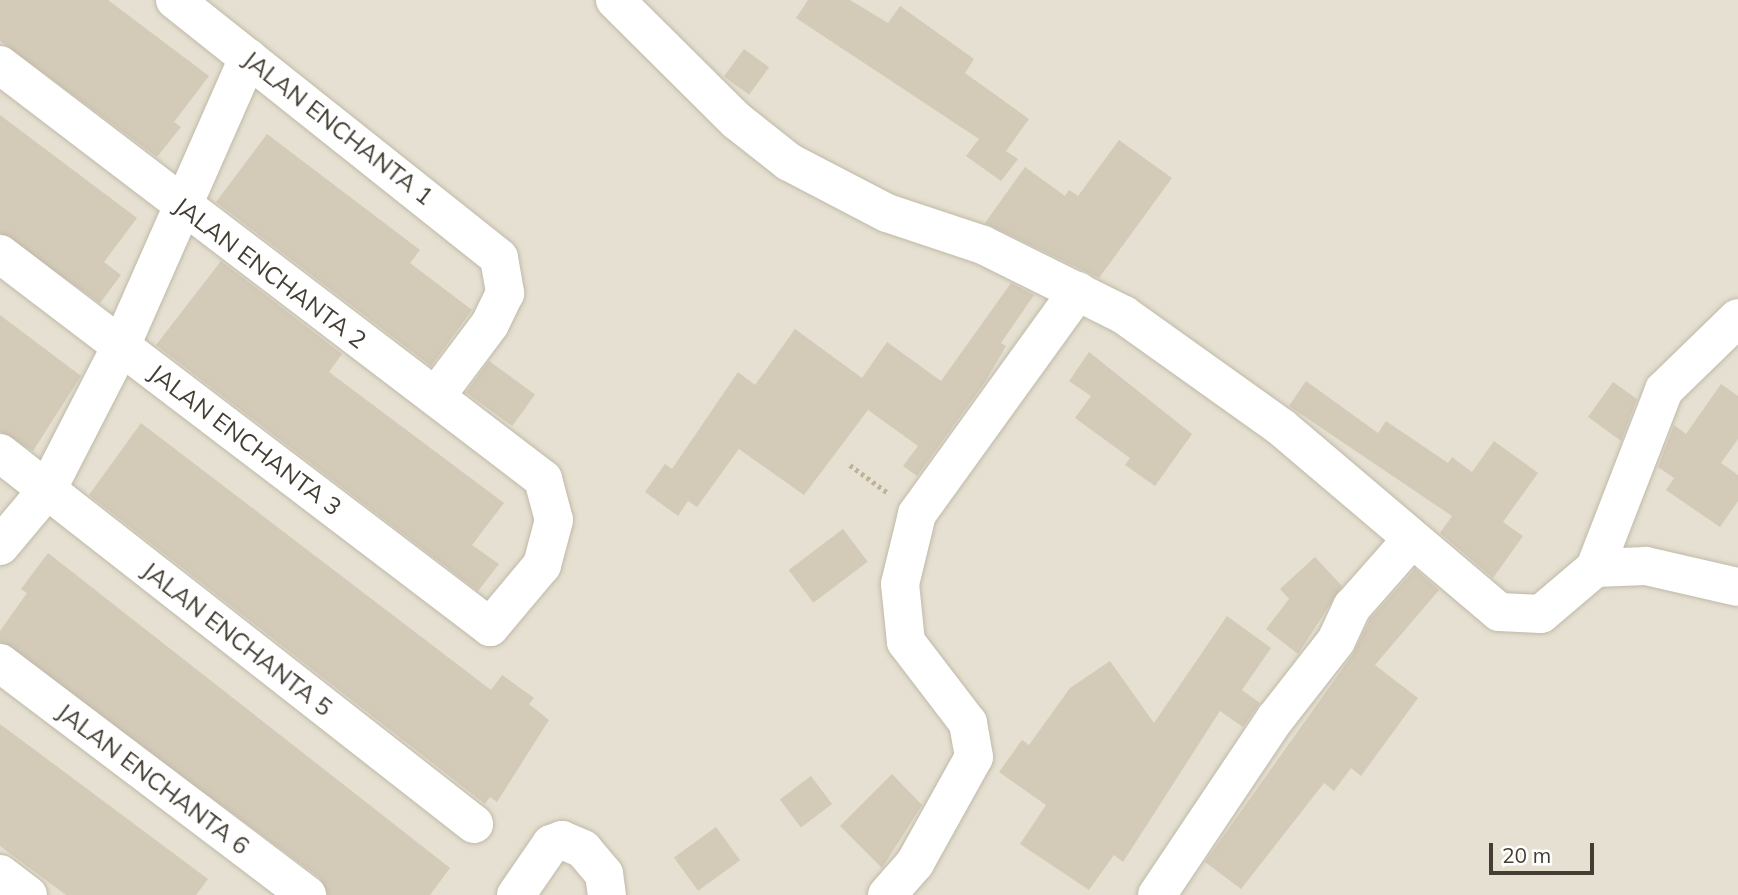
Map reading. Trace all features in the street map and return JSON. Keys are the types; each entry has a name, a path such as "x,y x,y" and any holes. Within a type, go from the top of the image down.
{"street":[{"name":"JALAN ENCHANTA 1","path":"175,0 499,258 505,293 490,324 436,396"},
{"path":"615,0 737,121 789,162 887,213 983,245 1124,315 1281,427 1411,540 1507,615 1541,614 1595,568 1664,390 1738,318"},
{"path":"0,547 47,490 121,346 248,58"},
{"name":"JALAN ENCHANTA 2","path":"0,65 182,208 436,396 543,479"},
{"name":"JALAN ENCHANTA 3","path":"0,254 490,627 542,565 554,520 543,479"},
{"path":"887,895 915,863 974,757 968,723 906,642 900,584 917,514 1078,290"},
{"name":"JALAN ENCHANTA 5","path":"0,453 474,824"},
{"path":"1157,895 1275,719 1336,641 1352,607 1411,540"},
{"path":"1595,568 1646,566 1738,587"},
{"name":"JALAN ENCHANTA 6","path":"0,663 307,895"},
{"path":"516,895 551,844 562,840 583,849 604,874 607,895"},
{"path":"0,874 28,895"}],"path":[{"path":"850,465 917,514"}],"shaded area":[{"path":"0,0 1738,0 1738,895 0,895"}],"building":[{"path":"0,0 108,0 209,76 174,122 181,127 157,157 0,41"},
{"path":"808,0 850,0 888,23 900,6 974,59 965,73 1029,119 1006,151 1018,159 1001,181 966,156 979,139 796,18"},
{"path":"744,49 769,67 749,95 724,77"},
{"path":"0,115 137,218 104,262 121,275 100,303 0,233"},
{"path":"267,134 420,250 410,263 472,310 431,366 216,202"},
{"path":"1119,140 1172,178 1099,278 985,223 1025,167 1065,196 1069,190 1078,196"},
{"path":"221,261 342,354 329,372 504,503 472,545 499,564 478,591 156,345"},
{"path":"1011,283 1034,295 1001,343 1006,346 985,382 917,476 903,466 918,446 868,410 804,495 739,449 697,507 688,501 678,516 645,492 665,464 672,469 738,372 755,385 795,329 862,378 887,342 941,381"},
{"path":"0,315 81,376 33,451 0,432"},
{"path":"1089,352 1192,434 1155,486 1125,465 1130,458 1075,418 1091,396 1069,381"},
{"path":"489,361 535,395 512,426 466,393"},
{"path":"1306,381 1378,433 1386,421 1448,463 1452,457 1472,472 1494,441 1538,473 1503,522 1523,536 1493,578 1440,533 1452,516 1289,406"},
{"path":"1613,382 1637,399 1621,441 1588,417"},
{"path":"1721,384 1738,396 1738,439 1721,463 1738,475 1738,501 1720,527 1666,490 1674,478 1658,467 1674,425 1686,434"},
{"path":"141,423 491,690 502,675 534,698 529,704 549,720 497,802 490,797 485,804 89,495"},
{"path":"843,529 868,562 813,603 789,570"},
{"path":"48,553 450,868 430,895 328,895 320,878 0,642 0,631 27,593 21,589"},
{"path":"1315,557 1342,586 1298,654 1266,629 1289,599 1280,589"},
{"path":"1415,569 1439,590 1375,665 1418,698 1361,776 1351,768 1334,791 1324,783 1241,889 1205,862 1353,654 1370,619"},
{"path":"1227,616 1271,648 1242,690 1260,703 1243,727 1220,711 1123,862 1114,855 1089,890 1020,844 1046,805 999,772 1022,740 1029,745 1070,688 1110,661 1154,723"},
{"path":"0,724 208,879 196,895 66,895 0,846"},
{"path":"892,774 922,805 882,868 840,826"},
{"path":"811,776 832,804 801,827 780,799"},
{"path":"716,827 740,860 698,891 674,858"}]}
